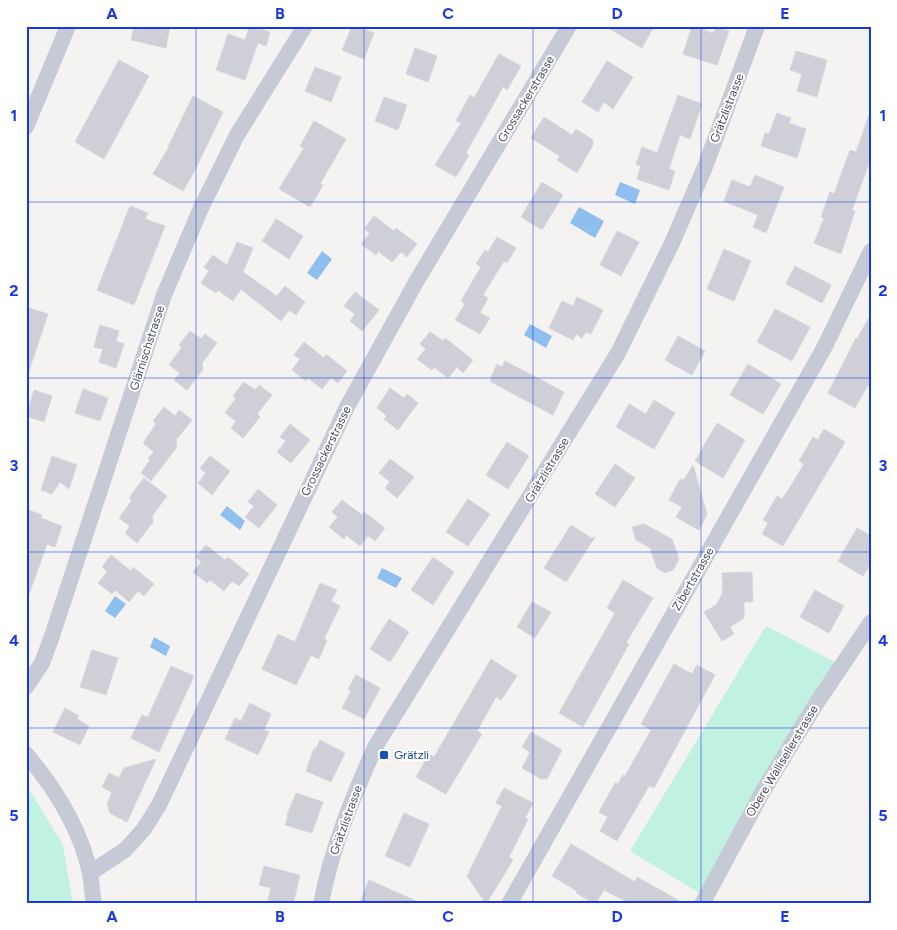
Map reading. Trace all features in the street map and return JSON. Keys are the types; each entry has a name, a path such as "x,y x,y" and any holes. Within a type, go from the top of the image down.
{"street":[{"path":"26,126 68,26"},
{"name":"Glärnischstrasse","path":"26,687 42,663 52,636 164,295 201,208 238,134 306,26"},
{"name":"Grossackerstrasse","path":"90,873 125,850 144,829 158,805 347,407 416,282 569,26"},
{"name":"Grätzlistrasse","path":"321,904 347,811 375,747 618,353 672,243 701,175 757,26"},
{"name":"Zibertstrasse","path":"509,904 824,348 871,251"},
{"name":"Obere Wallisellerstrasse","path":"702,904 762,791 816,704 871,622"},
{"path":"26,754 44,775 60,800 82,849 90,873 94,904"}],"green space":[{"path":"766,626 837,663 701,894 630,851"},
{"path":"26,784 63,845 73,904 26,904"}],"water":[{"path":"620,182 640,190 635,204 615,195"},
{"path":"579,207 604,221 595,238 570,223"},
{"path":"322,251 332,259 317,280 307,273"},
{"path":"530,324 552,336 546,348 524,335"},
{"path":"227,506 245,521 240,530 220,515"},
{"path":"382,568 402,578 396,588 377,578"},
{"path":"115,596 126,604 115,618 105,611"},
{"path":"154,637 170,646 166,656 150,647"}],"building":[{"path":"134,26 170,26 166,48 131,40"},
{"path":"250,26 270,32 266,46 258,43 245,80 216,70 228,34 245,40"},
{"path":"352,26 374,33 364,59 342,50"},
{"path":"605,26 654,26 642,48"},
{"path":"692,26 713,33 716,27 729,31 717,65 683,54"},
{"path":"415,48 437,56 428,82 406,74"},
{"path":"796,51 827,60 817,97 797,91 802,74 790,70"},
{"path":"499,54 521,66 507,90 503,87 466,153 469,155 456,177 435,165 461,123 456,121 470,95 474,98"},
{"path":"119,60 149,76 104,159 75,142"},
{"path":"607,61 633,77 613,109 604,102 598,112 582,102"},
{"path":"315,67 341,77 331,102 305,91"},
{"path":"678,95 702,104 690,139 680,135 669,169 675,171 669,190 637,179 641,166 636,164 642,147 657,153"},
{"path":"193,96 223,112 183,191 153,174 169,147"},
{"path":"384,97 407,105 398,130 375,121"},
{"path":"777,113 791,118 789,123 806,129 797,158 761,146 765,133 769,134"},
{"path":"869,115 871,116 871,158 852,210 855,211 841,254 814,243 824,218 821,217 830,192 834,194 850,150 856,152"},
{"path":"544,117 572,135 576,129 593,140 593,145 577,173 557,160 560,156 531,138"},
{"path":"314,121 346,139 320,184 323,185 310,207 279,189 304,148 300,146"},
{"path":"755,175 784,187 766,233 753,227 758,215 724,201 732,180 750,187"},
{"path":"542,182 563,195 542,230 521,217"},
{"path":"130,206 148,213 145,219 165,226 134,305 97,290"},
{"path":"374,216 394,231 396,228 417,244 407,257 401,252 392,262 378,251 376,255 361,244 370,233 364,229"},
{"path":"276,219 303,236 289,259 262,241"},
{"path":"617,231 639,242 621,276 600,265"},
{"path":"497,237 516,248 507,263 504,261 483,295 488,298 480,313 490,318 480,334 455,320 465,304 461,301 481,267 476,264 485,250 488,252"},
{"path":"237,242 253,248 243,272 277,296 285,286 305,302 296,315 289,310 281,321 241,289 233,301 218,290 216,293 201,283 209,271 204,267 213,255 227,265"},
{"path":"724,249 751,261 734,301 707,289"},
{"path":"795,266 831,285 822,303 786,284"},
{"path":"355,292 379,310 362,331 350,321 355,314 344,306"},
{"path":"577,297 603,310 591,334 586,332 582,338 576,334 573,340 549,328 562,301 573,306"},
{"path":"26,307 48,314 29,371 26,371"},
{"path":"775,309 810,327 792,361 757,342"},
{"path":"871,314 871,380 855,408 828,393 856,338"},
{"path":"100,325 119,331 116,341 124,344 116,368 99,362 103,349 94,347"},
{"path":"190,331 201,339 205,334 217,343 202,363 203,369 187,390 174,380 180,373 169,365 182,347 179,345"},
{"path":"430,332 443,341 445,338 473,360 463,373 457,367 448,378 434,367 432,370 417,359 426,349 420,344"},
{"path":"678,336 705,351 692,375 665,360"},
{"path":"304,342 324,358 326,354 347,371 338,383 331,378 322,389 308,378 306,381 292,370 300,359 294,355"},
{"path":"505,361 564,392 553,415 491,382 491,377 497,364 502,367"},
{"path":"748,364 781,384 763,414 730,395"},
{"path":"244,382 255,390 259,385 272,395 257,414 260,417 243,438 231,428 236,421 225,413 236,398 233,396"},
{"path":"390,388 404,398 407,394 418,403 398,430 384,419 387,416 377,408"},
{"path":"83,389 108,398 100,421 75,413"},
{"path":"34,390 52,396 44,422 26,416"},
{"path":"654,400 675,413 654,449 616,427 629,404 646,414"},
{"path":"164,407 175,416 179,410 192,420 176,440 177,447 151,481 141,473 150,460 148,458 154,452 143,443 156,424 153,421"},
{"path":"717,423 745,440 723,478 695,461"},
{"path":"290,424 310,440 291,463 277,452 286,441 280,437"},
{"path":"824,429 845,442 783,546 762,534 768,523 763,520 777,496 782,499 789,489 804,464 799,461 813,437 818,440"},
{"path":"507,442 529,456 508,489 486,475"},
{"path":"52,456 77,465 69,489 60,482 52,494 41,490"},
{"path":"210,456 230,471 212,495 198,483 206,473 200,468"},
{"path":"390,459 414,477 397,498 385,488 390,482 379,473"},
{"path":"615,464 635,478 615,507 595,494"},
{"path":"693,465 707,514 699,530 676,517 682,507 669,500 680,479 684,480"},
{"path":"144,478 167,496 152,516 153,522 137,543 125,533 130,526 119,518 132,500 129,498"},
{"path":"258,489 277,505 259,528 245,517 254,506 248,502"},
{"path":"468,499 490,514 468,546 446,532"},
{"path":"342,500 362,515 364,512 385,528 375,541 368,536 360,546 346,535 344,539 329,527 338,517 332,512"},
{"path":"26,509 42,515 41,518 62,526 55,547 47,544 28,597 26,597"},
{"path":"644,524 672,539 679,559 673,570 665,573 657,568 650,548 636,540 632,527"},
{"path":"571,525 591,538 595,537 566,582 544,568"},
{"path":"857,528 871,536 871,563 863,576 838,561"},
{"path":"206,545 225,560 228,557 249,574 239,586 232,581 224,591 210,580 207,583 193,572 201,562 196,557"},
{"path":"111,555 131,571 133,567 154,584 144,596 138,591 129,602 115,590 112,594 98,583 107,572 102,567"},
{"path":"433,557 454,572 433,605 411,590"},
{"path":"752,572 753,602 744,602 744,618 730,627 734,634 722,641 704,612 716,605 723,592 722,573"},
{"path":"623,580 653,598 626,643 629,644 583,727 559,713 615,613 607,608"},
{"path":"320,583 337,590 331,601 340,606 324,639 327,640 319,659 311,655 296,685 262,669 278,634 295,642"},
{"path":"815,590 844,606 829,633 800,617"},
{"path":"532,602 551,612 535,638 517,627"},
{"path":"389,619 409,632 390,662 370,649"},
{"path":"92,650 118,658 106,695 80,687"},
{"path":"491,659 517,676 501,700 496,697 477,731 482,734 446,794 416,777 429,754 434,757"},
{"path":"674,664 692,674 697,665 715,675 654,788 649,786 617,841 600,831 608,817 599,812 615,783 618,784 623,775 625,776 651,730 641,724"},
{"path":"171,666 194,676 159,752 131,738 142,715 148,717"},
{"path":"356,675 380,688 364,719 342,708 351,691 348,689"},
{"path":"250,703 271,714 264,730 269,732 258,755 225,739 235,718 241,721"},
{"path":"65,708 79,716 77,719 89,726 80,745 53,732"},
{"path":"531,732 562,750 547,779 541,779 522,768 530,752 522,747"},
{"path":"320,740 345,753 331,782 306,771 314,748 316,749"},
{"path":"156,759 127,822 110,813 107,804 112,792 102,787 109,773 119,778 124,768"},
{"path":"504,788 533,803 525,818 528,819 509,857 513,860 486,904 467,876 502,806 496,803"},
{"path":"296,793 323,802 312,833 285,825"},
{"path":"404,813 429,824 410,867 385,856"},
{"path":"571,844 635,882 637,877 685,904 631,904 604,890 595,904 552,876"},
{"path":"264,866 300,875 293,904 268,900 271,888 259,885"},
{"path":"369,880 423,904 359,904"}],"place":[{"name":"Grätzli","path":"384,755"}]}
